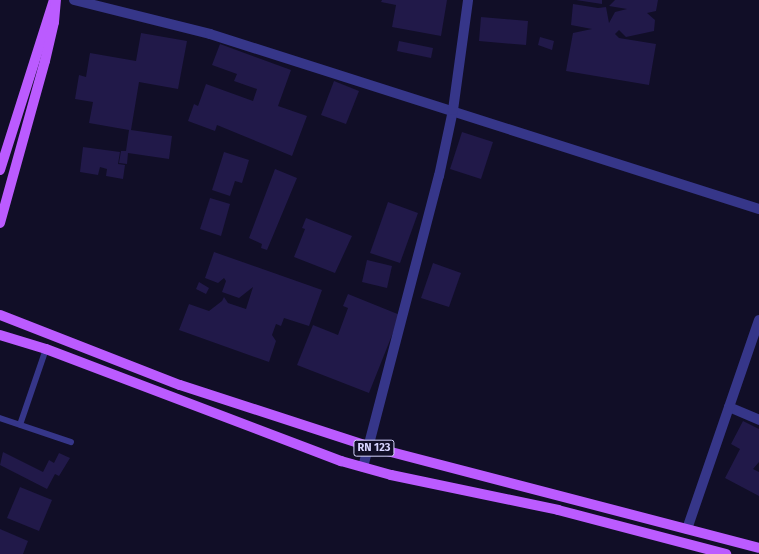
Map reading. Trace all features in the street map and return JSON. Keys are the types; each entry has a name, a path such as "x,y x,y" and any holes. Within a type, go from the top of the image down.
{"main road":[{"path":"0,170 55,0"},
{"path":"0,223 45,61 54,22 55,0"},
{"name":"RN 123","path":"0,315 173,383 368,446 759,548"},
{"name":"RN 123","path":"0,335 46,350 363,467 544,506 726,554"}],"street":[{"path":"74,0 210,34 453,110 759,209"},
{"path":"363,467 432,205 453,110 468,0"},
{"path":"687,529 759,320"},
{"path":"729,407 759,420"}],"lane":[{"path":"20,425 46,350"},
{"path":"0,418 70,442"}],"building":[{"path":"382,0 447,0 441,36 392,27 396,5 381,2"},
{"path":"576,0 602,0 602,4"},
{"path":"615,0 658,0 656,11 647,13 655,20 654,31 626,37 619,30 615,34 619,38 656,44 649,85 566,71 573,33 592,29 571,25 573,4 598,8 606,7 609,23 615,12 627,9 609,6"},
{"path":"481,17 528,21 526,45 479,41"},
{"path":"141,33 187,41 178,89 139,82 131,130 172,136 169,159 128,153 127,164 119,163 121,151 126,151 129,130 89,123 93,102 75,99 79,75 86,77 90,53 136,61"},
{"path":"540,37 554,41 552,50 538,45"},
{"path":"399,41 433,48 431,58 397,51"},
{"path":"220,44 291,70 278,106 307,116 292,156 217,125 215,131 188,121 194,104 198,106 206,84 253,101 257,89 234,81 237,74 212,65"},
{"path":"334,81 359,91 346,124 321,115"},
{"path":"462,132 493,142 481,179 450,169"},
{"path":"83,147 120,152 118,164 125,165 123,179 106,176 107,169 100,167 98,175 80,172"},
{"path":"224,152 249,160 242,183 235,181 230,196 212,190"},
{"path":"275,169 297,178 267,250 261,248 262,244 249,238"},
{"path":"210,198 230,204 221,236 200,229"},
{"path":"388,202 418,213 400,263 370,253"},
{"path":"306,218 352,236 335,273 294,257 305,229 302,228"},
{"path":"214,252 322,290 309,326 284,318 281,326 276,324 272,335 276,341 269,362 179,330 189,304 209,311 222,301 224,297 228,303 246,309 253,287 239,298 222,292 226,281 224,278 218,283 205,278"},
{"path":"367,260 392,266 387,288 362,282"},
{"path":"433,263 461,273 449,307 421,298"},
{"path":"199,282 209,288 206,294 196,289"},
{"path":"348,294 400,315 369,393 297,365 313,325 338,335 348,308 343,306"},
{"path":"743,421 759,429 759,462 753,469 759,472 759,496 725,478 740,449 731,444"},
{"path":"3,452 43,472 49,460 54,463 59,453 70,458 59,476 55,474 47,489 0,465"},
{"path":"20,487 52,500 39,531 7,518"},
{"path":"0,529 28,541 23,554 0,554"}]}
